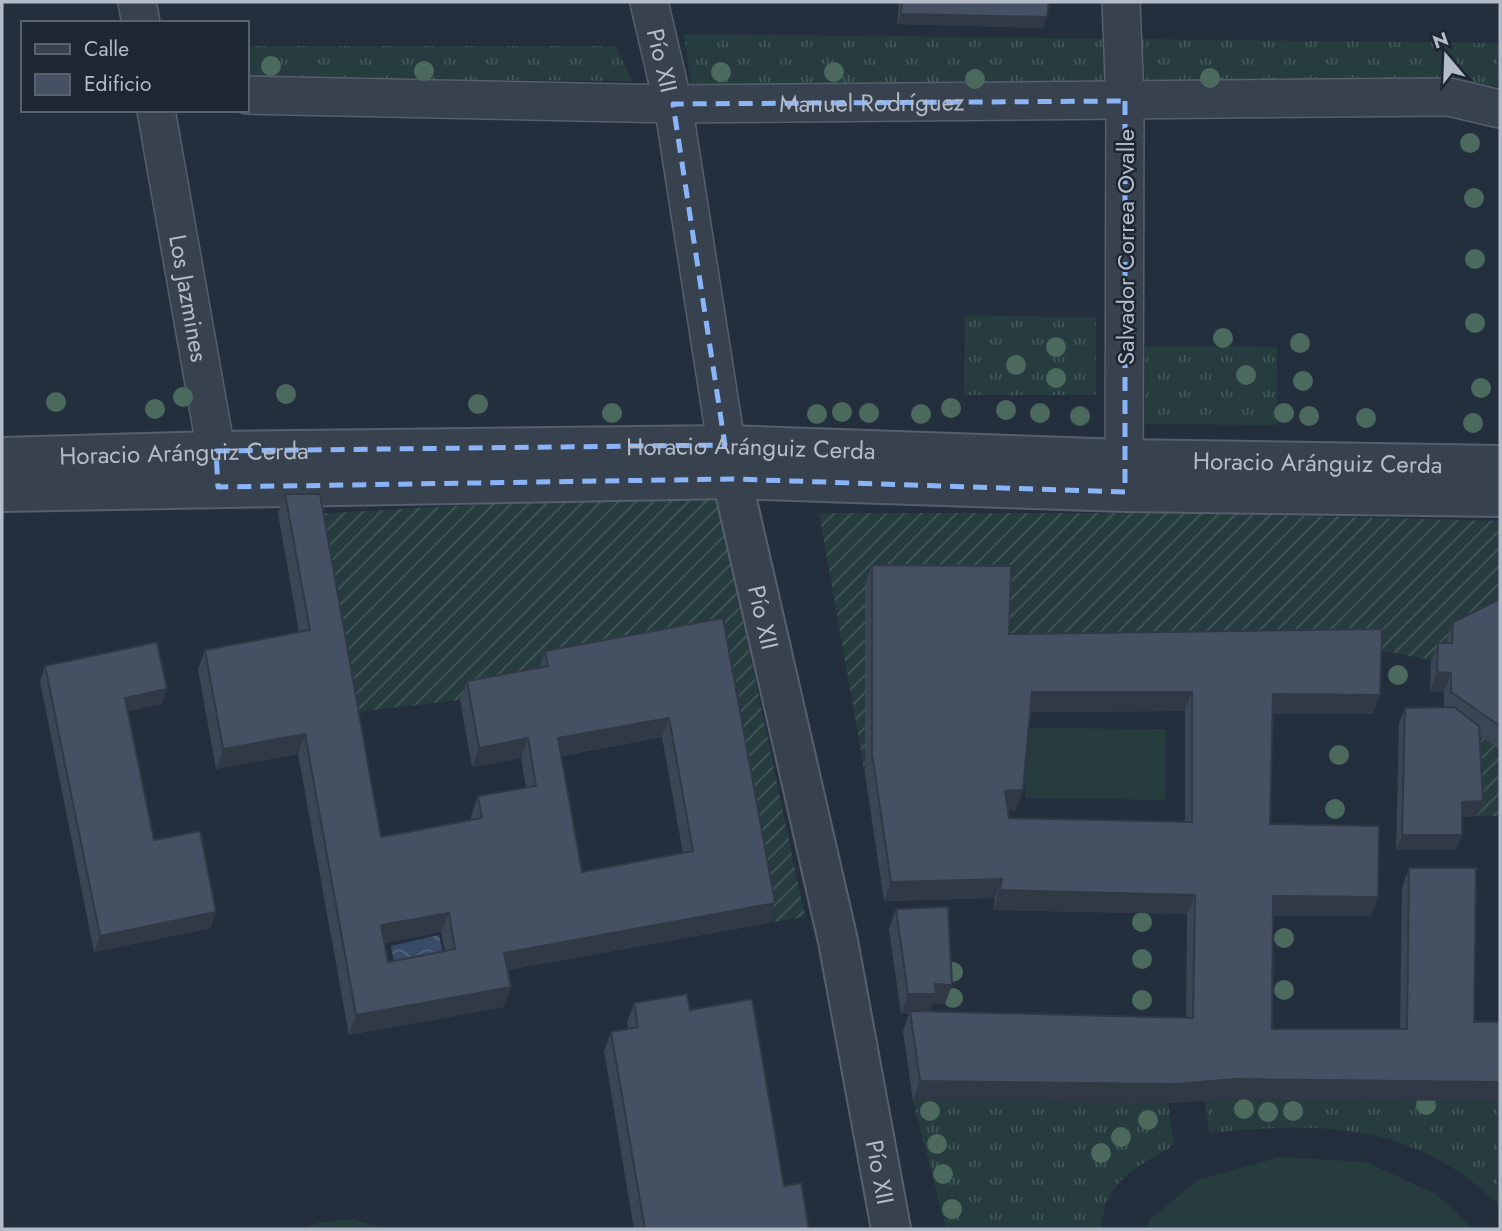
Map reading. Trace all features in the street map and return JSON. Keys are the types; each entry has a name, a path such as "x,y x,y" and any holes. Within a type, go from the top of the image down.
{"street":[{"path":"137,2 141,21"},
{"name":"Pío XII","path":"649,2 673,104 729,462 838,941 891,1229"},
{"name":"Salvador Correa Ovalle","path":"1121,2 1125,101 1124,476"},
{"name":"Manuel Rodríguez","path":"248,95 673,104 1449,97 1498,108"},
{"name":"Los Jazmines","path":"156,112 217,469"},
{"name":"Horacio Aránguiz Cerda","path":"2,457 479,486 729,462 1124,476 1500,497"},
{"name":"Horacio Aránguiz Cerda","path":"1124,476 1500,465"},
{"name":"Horacio Aránguiz Cerda","path":"2,492 217,469"}],"highlighted area":[{"path":"1125,101 1125,492 732,479 218,487 216,451 725,445 673,104"}],"green space":[{"path":"684,34 1500,43 1500,79 1497,86 1334,83 692,93"},
{"path":"248,46 616,46 632,81 248,79"},
{"path":"965,316 1096,317 1096,395 964,395"},
{"path":"1145,346 1277,347 1277,425 1145,424"},
{"path":"716,491 805,917 768,923 716,638 541,685 460,700 348,713 313,514"},
{"path":"819,513 1193,513 1500,521 1500,616 1445,663 1374,649 1002,653 865,774"},
{"path":"1026,728 1166,729 1165,800 1025,798"},
{"path":"1473,731 1500,750 1500,816 1477,816"},
{"path":"913,1101 1168,1103 1174,1145 1135,1169 1115,1187 1108,1199 1102,1229 946,1229"},
{"path":"1205,1101 1500,1101 1500,1206 1467,1178 1434,1157 1400,1143 1365,1134 1290,1128 1209,1133"},
{"path":"1280,1157 1366,1162 1436,1194 1474,1229 1146,1229 1150,1219 1198,1180"},
{"path":"351,1219 389,1229 301,1229 317,1223"}],"water":[{"path":"439,935 444,958 395,967 391,946"}],"building":[{"path":"902,2 1049,2 1047,17 901,14"},
{"path":"285,494 320,494 381,837 482,818 478,796 536,786 528,738 479,748 467,681 548,666 545,651 723,618 775,903 504,953 511,987 356,1015 305,734 223,749 205,650 310,630","holes":["669,718 693,851 582,872 558,738","449,913 455,949 388,962 381,925"]},
{"path":"872,565 1011,566 1009,634 1382,629 1380,695 1273,694 1270,824 1379,826 1378,897 1273,896 1272,1029 1407,1029 1409,868 1476,868 1474,1022 1500,1022 1500,1082 1235,1079 1175,1084 920,1081 910,1011 1193,1018 1195,895 1000,890 1002,879 891,882 872,754","holes":["1032,692 1192,692 1192,822 1009,818 1005,791 1023,790"]},
{"path":"1500,599 1500,726 1451,692 1451,673 1437,672 1438,643 1452,643 1453,622"},
{"path":"157,642 167,689 125,698 154,840 200,831 216,912 100,936 45,666"},
{"path":"1454,707 1479,726 1483,801 1462,802 1462,835 1402,835 1405,708"},
{"path":"948,907 952,985 935,984 936,994 908,994 896,909"},
{"path":"687,994 690,1010 752,999 784,1186 801,1183 809,1229 645,1229 611,1032 638,1027 634,1003"}]}
